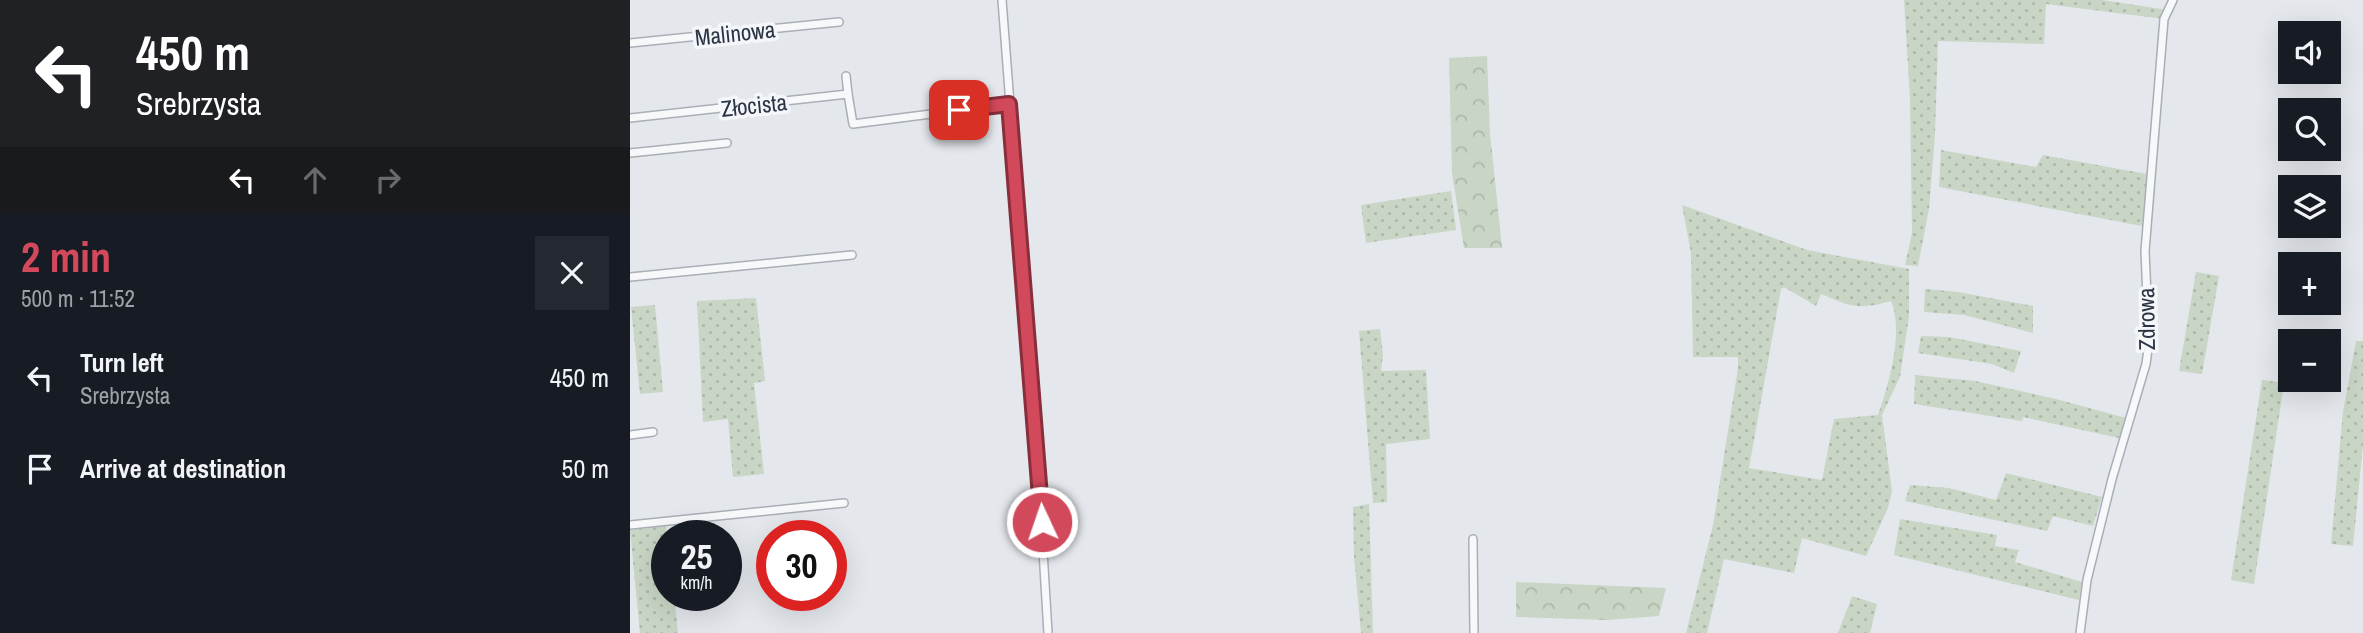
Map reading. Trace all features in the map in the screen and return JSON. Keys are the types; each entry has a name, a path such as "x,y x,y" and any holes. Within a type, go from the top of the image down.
{"street":[{"path":"1002,0 1048,633"},
{"name":"Zdrowa","path":"2080,633 2087,580 2112,480 2146,364 2149,342 2145,251 2164,19 2173,0"},
{"name":"Malinowa","path":"630,43 839,22"},
{"path":"846,76 853,124 1009,106"},
{"name":"Złocista","path":"630,118 848,94"},
{"path":"630,153 727,143"},
{"path":"630,277 852,255"},
{"path":"630,435 653,432"},
{"path":"630,525 844,503"},
{"path":"1473,539 1474,633"}],"green space":[{"path":"1904,0 2102,0 2168,10 2164,19 2046,4 2044,44 1938,41 1929,209 1918,266 1905,265 1912,233 1910,98"},
{"path":"1487,56 1490,133 1502,248 1464,248 1452,173 1449,58"},
{"path":"1941,150 2036,167 2043,155 2152,175 2147,227 1939,187"},
{"path":"1451,191 1456,230 1366,243 1361,205"},
{"path":"1682,205 1807,250 1909,269 1909,316 1900,377 1882,415 1892,491 1888,508 1866,556 1802,538 1794,573 1724,559 1707,633 1686,633 1713,525 1738,357 1693,357 1691,253","holes":["1784,287 1816,306 1821,294 1855,306 1871,306 1891,301 1895,313 1896,342 1878,415 1834,419 1822,480 1749,468 1781,289"]},
{"path":"2196,272 2219,276 2202,374 2179,371"},
{"path":"1925,289 1958,292 2033,306 2033,333 1964,315 1924,312"},
{"path":"756,298 765,381 754,383 764,474 733,477 728,419 703,422 697,301"},
{"path":"655,305 663,392 640,394 631,307"},
{"path":"1380,329 1383,355 1381,371 1426,370 1430,439 1386,444 1387,502 1373,503 1359,331"},
{"path":"1921,336 1949,337 2021,351 2014,373 1992,364 1918,353"},
{"path":"2356,341 2363,341 2363,445 2353,546 2331,544 2343,412"},
{"path":"1915,375 1975,381 2126,418 2119,438 2023,417 2022,421 1914,404"},
{"path":"2262,380 2278,382 2278,392 2283,392 2254,584 2231,580"},
{"path":"2006,473 2102,497 2093,526 2053,516 2047,531 1905,501 1910,485 1949,488 1996,500"},
{"path":"1369,504 1373,633 1361,633 1354,556 1353,507"},
{"path":"1900,519 1997,535 1995,546 2019,550 2015,562 2082,582 2079,600 1894,555"},
{"path":"651,528 651,611 676,611 678,633 640,633 630,530"},
{"path":"1516,582 1666,588 1659,616 1607,620 1516,617"},
{"path":"1852,596 1877,604 1870,633 1838,633"}],"route":[{"path":"959,110 1009,104 1042,522"}]}
